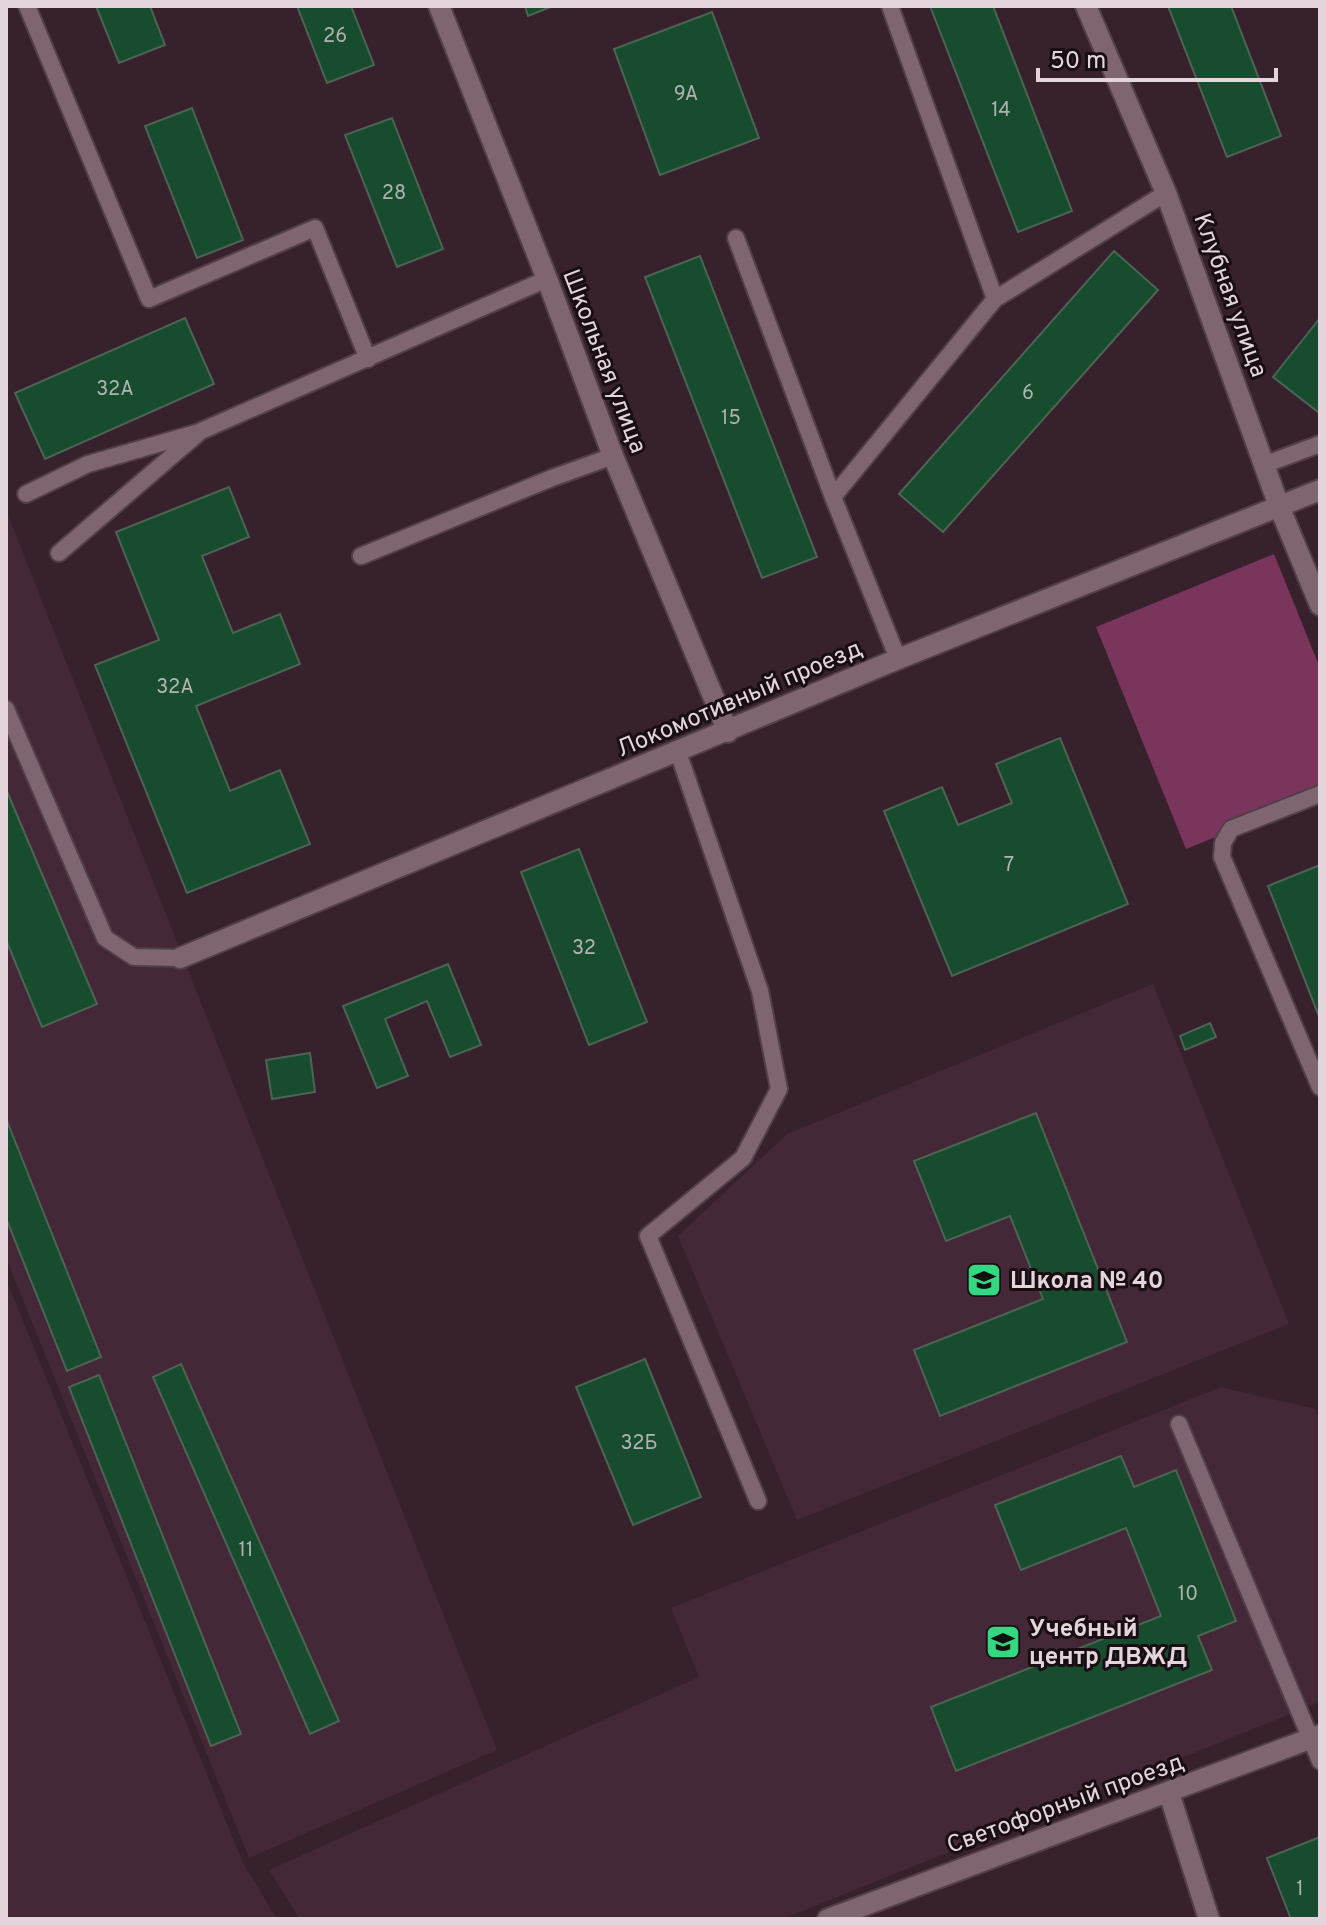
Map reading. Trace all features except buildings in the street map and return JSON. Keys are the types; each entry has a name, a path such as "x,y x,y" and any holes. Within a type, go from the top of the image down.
{"street":[{"name":"Школьная улица","path":"439,6 613,456 728,732"},
{"name":"Клубная улица","path":"1086,6 1166,193 1279,506 1320,605"},
{"name":"Локомотивный проезд","path":"180,958 898,659 1320,490"},
{"name":"Светофорный проезд","path":"828,1919 1316,1737"},
{"path":"1169,1793 1209,1919"}],"lane":[{"path":"27,6 149,299 315,228 368,359"},
{"path":"890,6 995,299"},
{"path":"833,497 995,299 1166,193"},
{"path":"736,238 833,497 898,659"},
{"path":"26,494 88,464 201,431 547,279"},
{"path":"59,553 201,431"},
{"path":"1266,464 1320,444"},
{"path":"361,556 613,456"},
{"path":"6,709 105,938 134,957 180,958"},
{"path":"678,752 760,991 779,1089 743,1158 648,1236 758,1501"},
{"path":"1320,794 1231,829 1223,843 1222,857 1320,1087"},
{"path":"1179,1424 1316,1737 1320,1761"}],"shaded area":[{"path":"6,510 497,1750 249,1858 6,1258"},
{"path":"1274,554 1320,668 1320,795 1186,849 1096,627"},
{"name":"Школа № 40","path":"1153,984 1289,1324 797,1520 678,1236 787,1134"},
{"path":"6,1279 243,1863 277,1919 6,1919"},
{"name":"Учебный центр ДВЖД","path":"1221,1387 1315,1409 1320,1421 1320,1702 783,1919 300,1919 269,1870 699,1677 671,1608"}],"place":[{"name":"Школа № 40","path":"984,1280"},
{"name":"Учебный центр ДВЖД","path":"1003,1642"}]}
